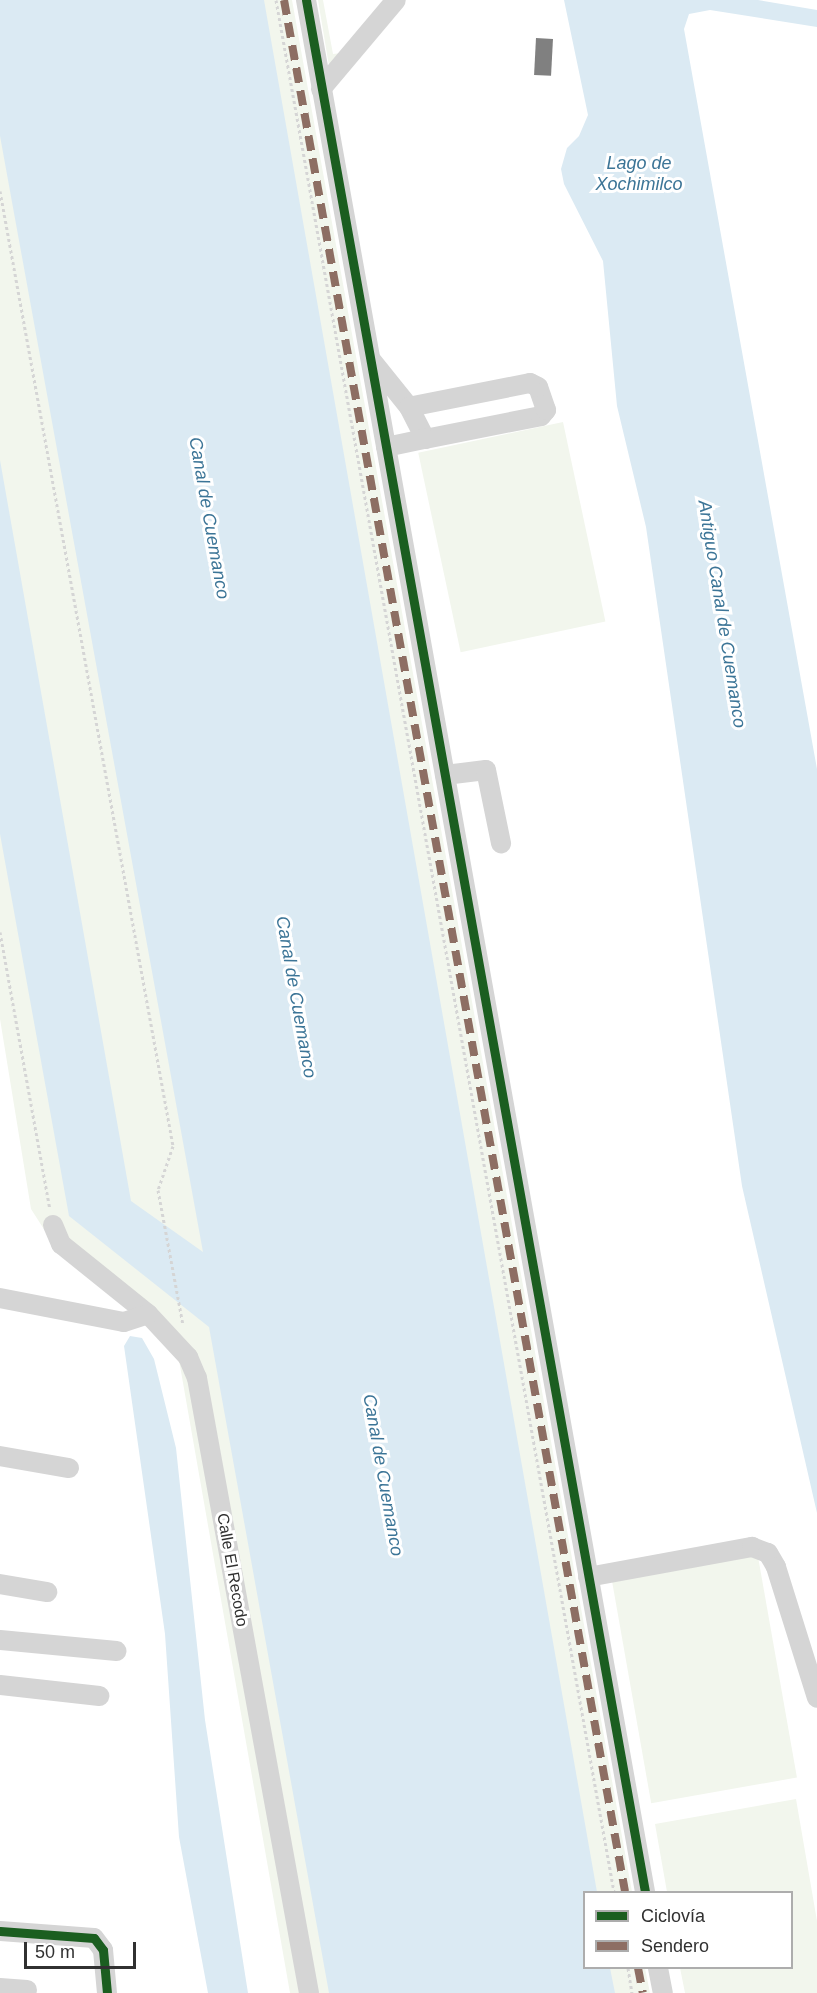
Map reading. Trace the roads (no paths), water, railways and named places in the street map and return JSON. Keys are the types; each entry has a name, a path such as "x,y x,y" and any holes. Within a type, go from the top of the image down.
{"street":[{"path":"306,0 645,1891"},
{"path":"321,89 396,0"},
{"path":"370,358 409,407 424,439"},
{"path":"386,447 541,416 546,410 538,387 530,383 409,407"},
{"path":"445,775 486,770 501,843"},
{"name":"Calle El Recodo","path":"53,1226 61,1244 148,1314 188,1356 197,1378 309,1993"},
{"path":"0,1298 124,1322 148,1314"},
{"path":"0,1456 69,1468"},
{"path":"588,1577 752,1546 768,1553 776,1567 817,1698"},
{"path":"0,1584 47,1592"},
{"path":"0,1640 116,1651"},
{"path":"0,1685 99,1696"},
{"path":"0,1931 94,1938 103,1950 107,1993"},
{"path":"658,1969 663,1993"},
{"path":"0,1988 27,1990"}],"water":[{"name":"Canal de Cuemanco","path":"0,0 264,0 597,1891 583,1891 583,1969 610,1969 615,1993 329,1993 209,1327 69,1216 0,834 0,460 131,1201 203,1252 0,136"},
{"name":"Lago de Xochimilco","path":"564,0 758,0 817,10 817,27 710,10 689,14 684,29 817,769 817,1513 742,1186 646,527 617,406 603,261 564,184 561,169 567,148 579,136 588,115"},
{"path":"130,1336 142,1338 154,1359 176,1448 205,1720 248,1993 208,1993 179,1837 165,1634 124,1346"}],"water label":[{"name":"Antiguo Canal de Cuemanco","path":"722,614"}]}
